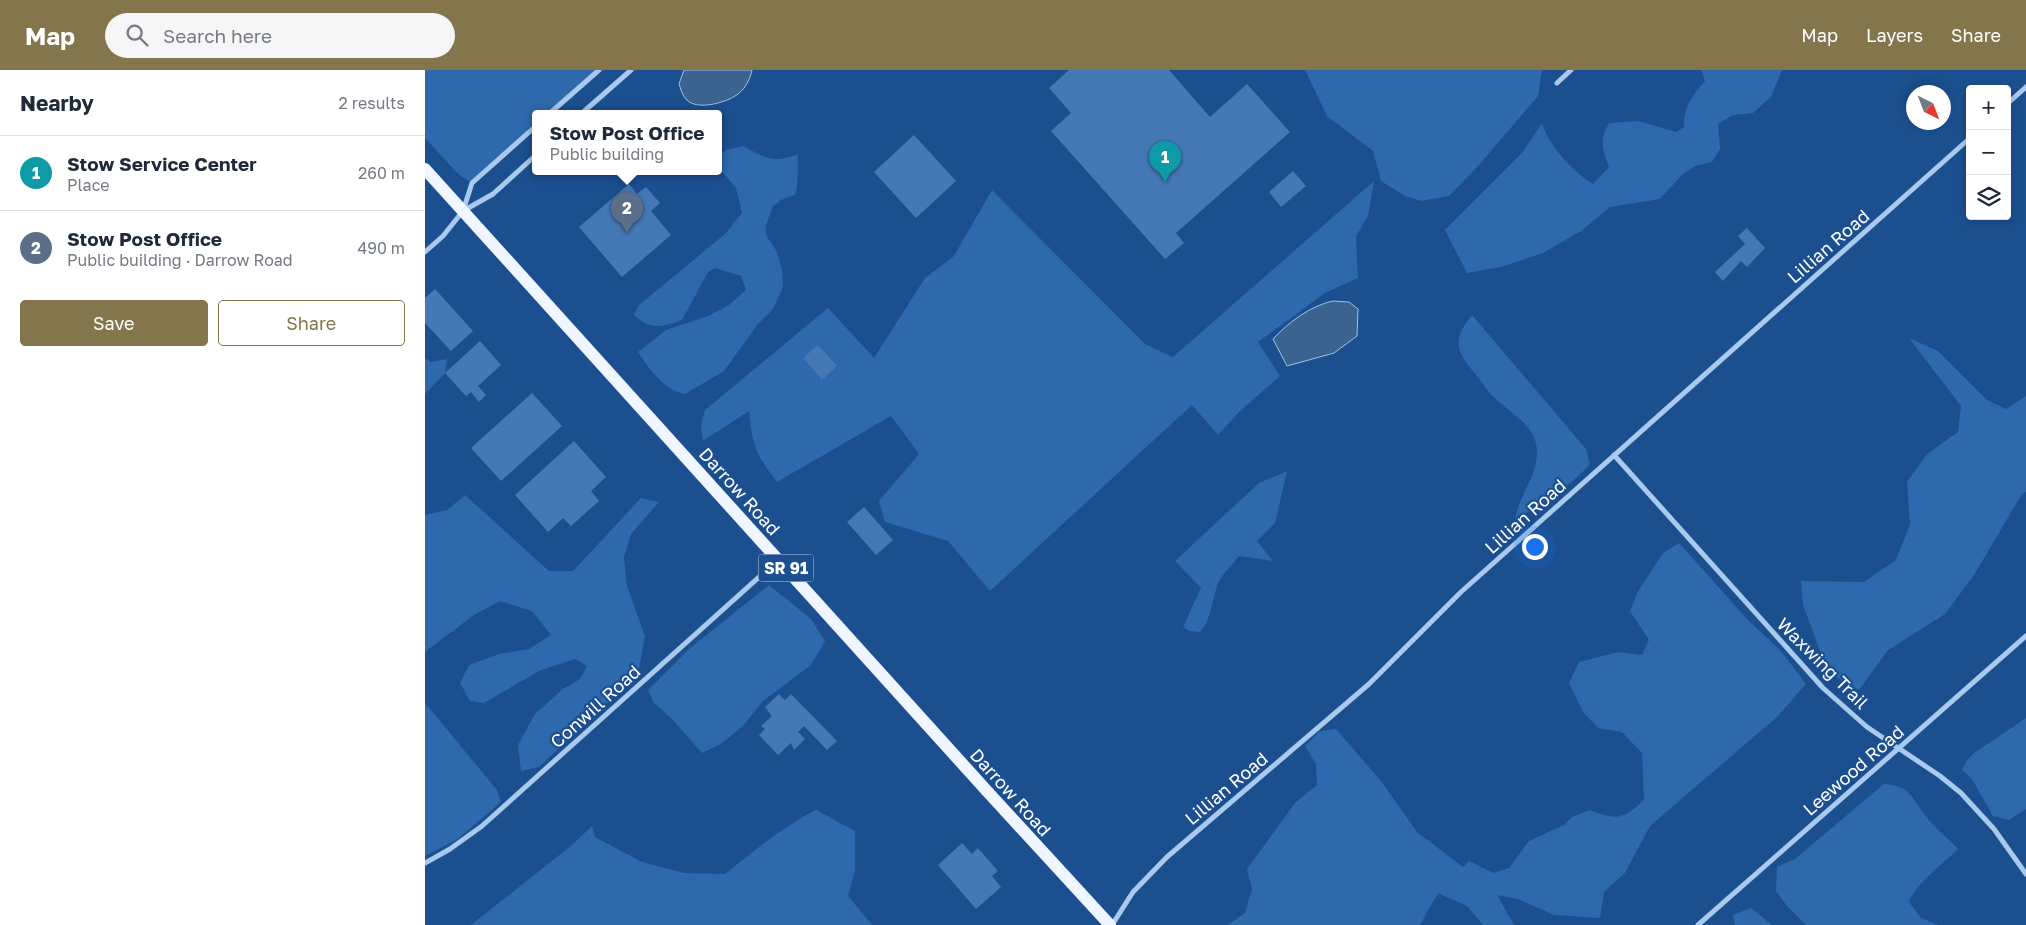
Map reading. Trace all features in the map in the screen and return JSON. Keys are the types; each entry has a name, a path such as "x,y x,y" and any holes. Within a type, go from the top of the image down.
{"main road":[{"name":"Darrow Road","path":"425,169 1111,925"}],"street":[{"path":"554,110 599,70"},
{"path":"586,110 631,70"},
{"path":"1557,83 1571,70"},
{"path":"2011,100 2026,87"},
{"path":"425,252 443,236 463,211 472,183 532,130"},
{"name":"Lillian Road","path":"1111,925 1133,892 1167,857 1375,678 1461,592 1966,142"},
{"path":"463,211 493,194 532,159"},
{"name":"Waxwing Trail","path":"1614,455 1823,688 1861,722 1940,776 1973,806 2006,844 2026,874"},
{"name":"Conwill Road","path":"425,863 450,849 482,826 778,559"},
{"name":"Leewood Road","path":"1698,925 2026,636"}],"shaded area":[{"path":"425,70 598,70 553,110 532,110 532,130 472,183 458,174 425,138"},
{"path":"684,70 752,70 746,85 738,94 730,99 710,105 696,105 683,96 679,84"},
{"path":"1305,70 1542,70 1538,96 1479,165 1449,196 1421,201 1405,196 1381,181 1373,151 1327,116"},
{"path":"1701,70 1782,70 1771,97 1753,113 1733,115 1718,124 1720,149 1712,162 1695,166 1682,175 1660,199 1610,207 1581,231 1543,253 1501,267 1467,273 1445,230 1522,153 1542,123 1550,141 1563,158 1593,184 1609,167 1603,140 1609,123 1639,121 1676,132 1684,127 1687,108 1705,81"},
{"path":"743,146 758,154 776,159 798,154 795,195 781,200 773,206 766,225 766,235 777,252 782,269 783,287 773,309 758,324 724,371 685,394 671,389 664,384 652,372 638,352 666,330 708,316 729,305 746,290 741,276 715,268 708,272 682,320 657,326 646,324 634,315 639,305 725,234 742,213 736,188 722,172 722,153 726,150"},
{"path":"1374,181 1368,216 1356,236 1358,278 1325,293 1258,342 1280,376 1240,411 1218,435 1192,405 990,591 948,541 885,522 879,501 919,454 891,416 777,482 756,449 749,411 703,441 701,425 705,410 828,308 874,358 925,278 954,256 992,190 1145,344 1173,357"},
{"path":"1333,301 1349,302 1358,309 1357,336 1334,353 1287,366 1273,339 1300,316 1324,303"},
{"path":"1472,315 1586,449 1590,464 1564,488 1515,520 1534,469 1537,451 1536,442 1522,421 1490,394 1461,354 1459,340 1465,324"},
{"path":"1909,338 1938,351 1987,400 2006,409 2026,396 2026,492 2022,494 1974,575 1945,614 1888,650 1859,690 1828,672 1803,605 1801,581 1864,582 1896,560 1910,524 1907,482 1927,454 1958,432 1961,406"},
{"path":"425,358 431,362 447,359 445,373 425,394"},
{"path":"1287,471 1275,523 1257,541 1273,561 1239,556 1219,581 1204,627 1200,632 1189,631 1183,627 1201,588 1175,561 1259,483"},
{"path":"465,495 549,571 573,571 641,498 659,502 631,534 624,557 627,586 645,636 638,674 539,767 521,771 518,745 535,714 563,689 580,679 587,666 575,659 541,670 484,703 470,701 460,683 469,665 499,654 529,649 551,635 532,611 500,601 474,615 425,652 425,515 447,510"},
{"path":"1679,543 1748,620 1780,650 1806,684 1776,718 1650,826 1625,873 1604,892 1600,918 1554,915 1518,899 1497,895 1514,925 1483,925 1467,906 1438,893 1420,925 1228,925 1245,913 1252,889 1247,869 1295,803 1317,785 1316,764 1305,746 1320,731 1336,729 1381,781 1417,832 1463,867 1469,861 1493,873 1509,868 1529,841 1564,825 1572,817 1590,810 1607,816 1619,816 1637,806 1644,800 1642,753 1622,732 1598,728 1583,712 1569,683 1579,662 1618,652 1642,655 1649,640 1630,611 1637,593 1663,553"},
{"path":"769,585 811,619 825,641 811,665 763,701 743,726 721,744 702,753 671,718 654,703 648,690 689,649"},
{"path":"425,703 497,790 501,802 458,839 425,856"},
{"path":"2026,718 2026,809 2009,820 1993,816 1972,779 1962,770 1967,760 1974,753"},
{"path":"1884,784 1900,787 1905,790 1932,824 1958,849 1924,880 1909,902 1921,918 1938,925 1806,925 1787,906 1776,891 1777,867 1795,859"},
{"path":"816,810 855,831 855,871 848,896 872,925 471,925 572,845 592,826 595,837 642,862 684,873 725,874 780,832"},
{"path":"1751,908 1772,925 1735,925 1733,915"}],"building":[{"path":"1069,70 1169,70 1210,117 1247,84 1290,132 1176,233 1184,243 1165,259 1051,131 1071,113 1049,88"},
{"path":"914,135 956,181 916,218 874,172"},
{"path":"1293,171 1306,186 1281,207 1269,192"},
{"path":"629,184 637,194 646,187 660,203 651,211 671,235 622,277 579,227"},
{"path":"1747,228 1765,248 1747,267 1741,261 1723,281 1715,272 1745,244 1738,236"},
{"path":"435,289 473,331 451,351 425,323 425,298"},
{"path":"480,341 501,365 478,386 486,395 479,402 471,392 466,396 445,373"},
{"path":"818,345 837,366 822,380 803,358"},
{"path":"532,393 562,426 501,481 471,448"},
{"path":"574,441 606,477 591,491 599,501 571,526 563,518 548,532 515,495"},
{"path":"864,507 893,540 876,555 847,522"},
{"path":"779,694 785,700 791,694 837,741 827,750 804,726 798,732 805,739 794,750 791,743 778,755 759,735 765,729 761,726 772,716 765,707"},
{"path":"962,843 972,854 978,848 998,871 992,876 1001,887 976,909 938,865"}],"place":[{"name":"Stow Service Center","path":"1165,182"},
{"name":"Stow Post Office","path":"627,233"}]}
